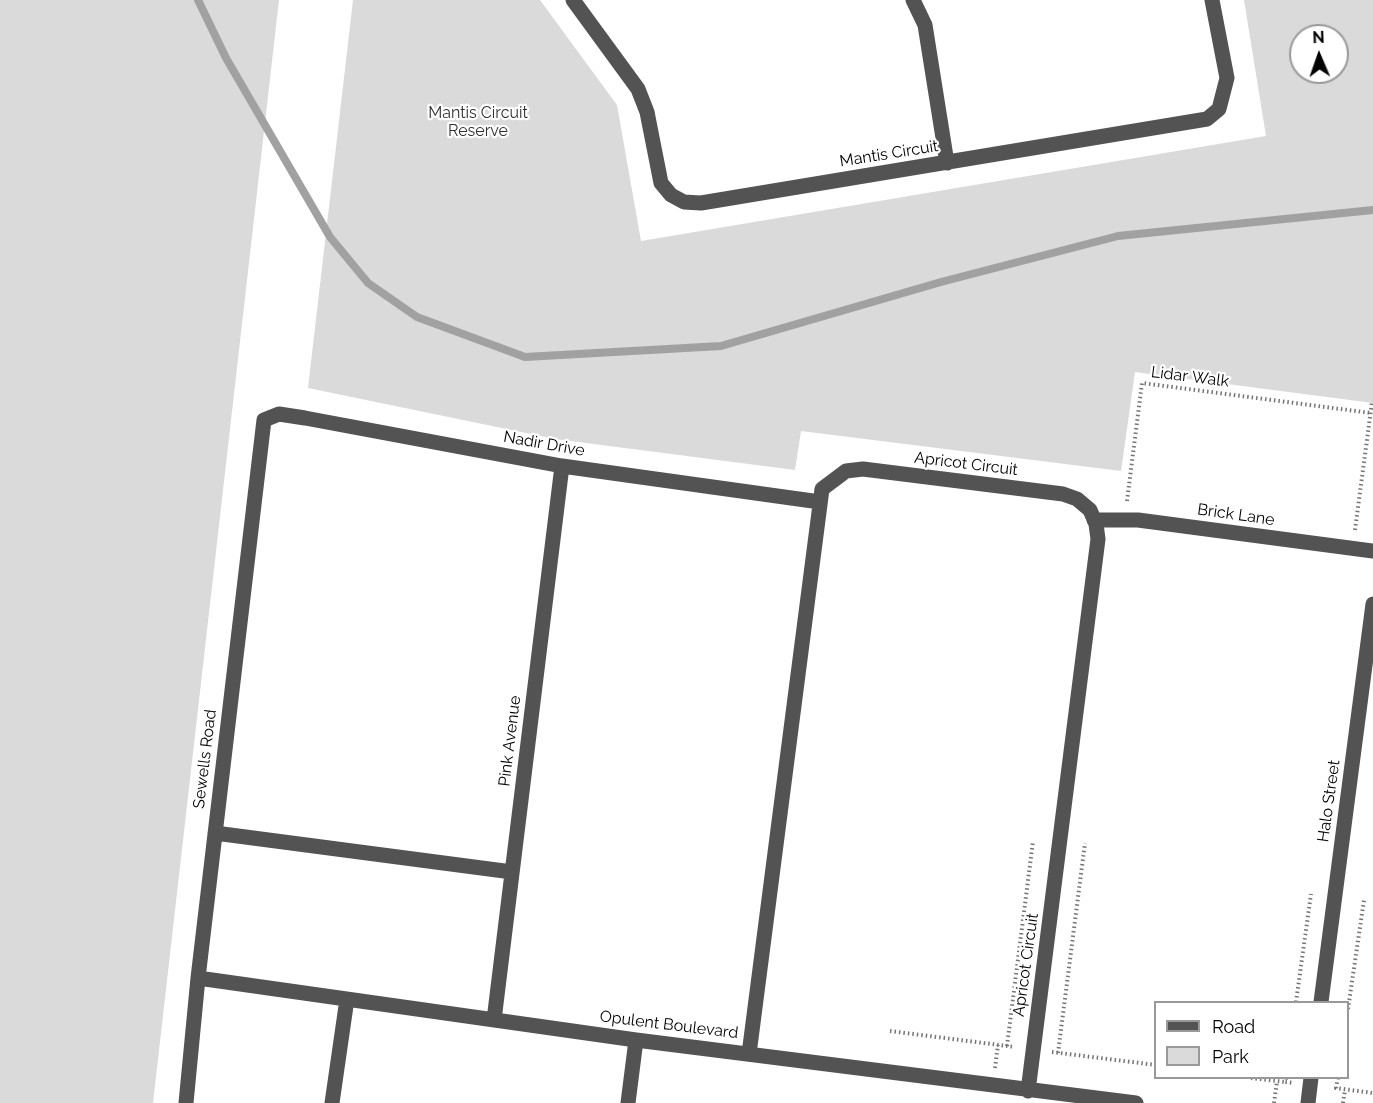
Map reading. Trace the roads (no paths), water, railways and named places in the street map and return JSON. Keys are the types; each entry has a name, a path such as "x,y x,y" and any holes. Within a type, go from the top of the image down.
{"street":[{"name":"Mantis Circuit","path":"573,0 638,89 647,112 661,183 671,195 684,202 701,203 1207,119 1219,109 1227,78 1212,0"},
{"path":"913,0 925,25 947,163"},
{"name":"Nadir Drive","path":"264,420 279,414 562,466 820,502"},
{"name":"Sewells Road","path":"186,1103 198,978 264,420"},
{"name":"Pink Avenue","path":"494,1020 562,466"},
{"name":"Apricot Circuit","path":"749,1054 822,489 846,471 863,469 1063,494 1077,499 1090,510 1098,539 1028,1091"},
{"name":"Brick Lane","path":"1094,520 1125,520 1373,551"},
{"name":"Halo Street","path":"1321,1001 1373,604"},
{"path":"215,833 512,872"},
{"name":"Opulent Boulevard","path":"198,978 636,1040 1136,1103"},
{"path":"332,1103 347,999"},
{"path":"628,1103 636,1040"},
{"path":"1308,1103 1311,1079"}],"waterway":[{"path":"198,0 226,58 330,237 368,283 417,317 525,357 721,346 941,282 1118,236 1373,210"}],"park label":[{"name":"Mantis Circuit Reserve","path":"478,122"}]}
